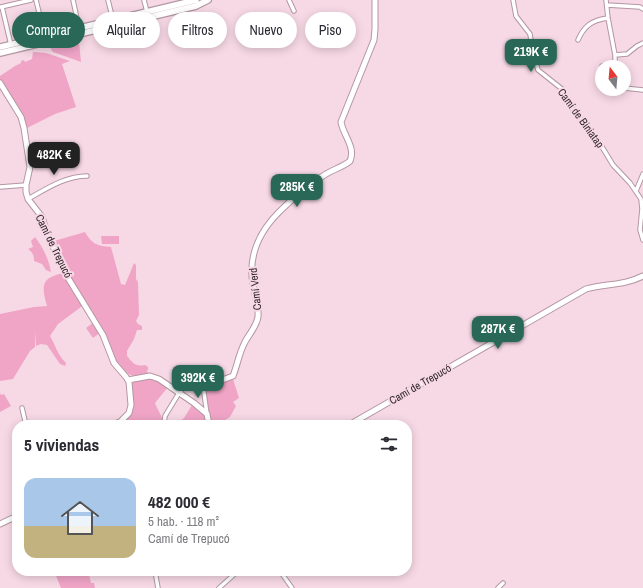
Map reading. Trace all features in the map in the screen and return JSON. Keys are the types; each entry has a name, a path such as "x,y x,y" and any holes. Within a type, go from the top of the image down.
{"main road":[{"path":"147,12 181,2 196,0"},
{"path":"0,53 190,7 208,0"},
{"path":"0,47 11,45"}],"street":[{"path":"11,45 1,7 31,0"},
{"path":"36,0 39,12"},
{"path":"73,0 76,12"},
{"path":"108,0 111,12"},
{"path":"144,0 147,12"},
{"path":"289,0 294,11"},
{"name":"Camí Verd","path":"179,393 182,388 204,386 233,376 243,346 255,327 258,317 258,307 251,265 260,238 270,222 288,204 318,179 350,161 352,156 350,144 342,129 341,122 374,40 375,0"},
{"name":"Camí de Biniatap","path":"513,0 516,16 530,34 538,70 562,89 566,101 596,137 613,165 636,191 641,199 642,209 640,230 643,240"},
{"path":"615,60 606,2 640,7 643,9"},
{"path":"578,40 589,23 608,18"},
{"path":"615,55 627,54 636,46 643,43"},
{"name":"Camí de Trepucó","path":"0,83 21,117 24,128 30,167 26,185 28,199 42,217 47,233 65,273 104,335 114,363 128,380"},
{"path":"631,89 643,90"},
{"path":"636,191 643,174"},
{"path":"28,199 54,184 68,179 87,176"},
{"path":"0,187 26,185"},
{"name":"Camí de Trepucó","path":"358,420 586,289 600,285 628,282 643,276"},
{"path":"122,420 129,413 131,405 128,380 150,376 159,379 207,414"},
{"path":"204,386 208,420"},
{"path":"165,420 165,416 179,393"},
{"path":"22,408 25,420"},
{"path":"0,524 12,518"},
{"path":"156,576 158,588"},
{"path":"219,588 232,576"},
{"path":"284,576 292,588"},
{"path":"498,588 503,583"}],"shaded area":[{"path":"50,48 80,48 81,62 53,52"},
{"path":"33,52 46,53 70,61 62,64 76,107 55,114 27,128 17,109 19,107 0,81 0,76 21,63 21,61 24,60 25,62 32,59"},
{"path":"85,232 95,244 111,247 121,284 125,285 134,263 136,265 139,315 136,321 142,326 142,330 137,330 127,351 127,356 134,364 145,365 148,367 148,370 146,371 148,372 146,375 134,376 128,374 116,362 105,332 66,270 54,241"},
{"path":"101,236 119,236 119,244 102,244"},
{"path":"35,237 41,245 49,263 51,272 46,270 42,264 34,261 33,254 28,249 33,247 31,241"},
{"path":"63,273 83,303 81,307 58,324 50,336 66,363 65,366 60,364 47,345 41,344 36,346 35,331 35,347 30,351 13,379 0,381 0,314 47,306 44,285 51,277"},
{"path":"94,322 101,332 93,338 86,328"},
{"path":"146,378 156,380 168,387 155,403 162,420 124,420 131,414 133,409 132,382"},
{"path":"233,379 239,398 233,402 236,406 230,417 225,420 210,420 205,389"},
{"path":"0,393 1,395 4,394 11,406 0,412"},
{"path":"192,405 205,416 206,420 181,420"},
{"path":"56,576 89,576 91,583 94,583 95,588 61,588"}]}
